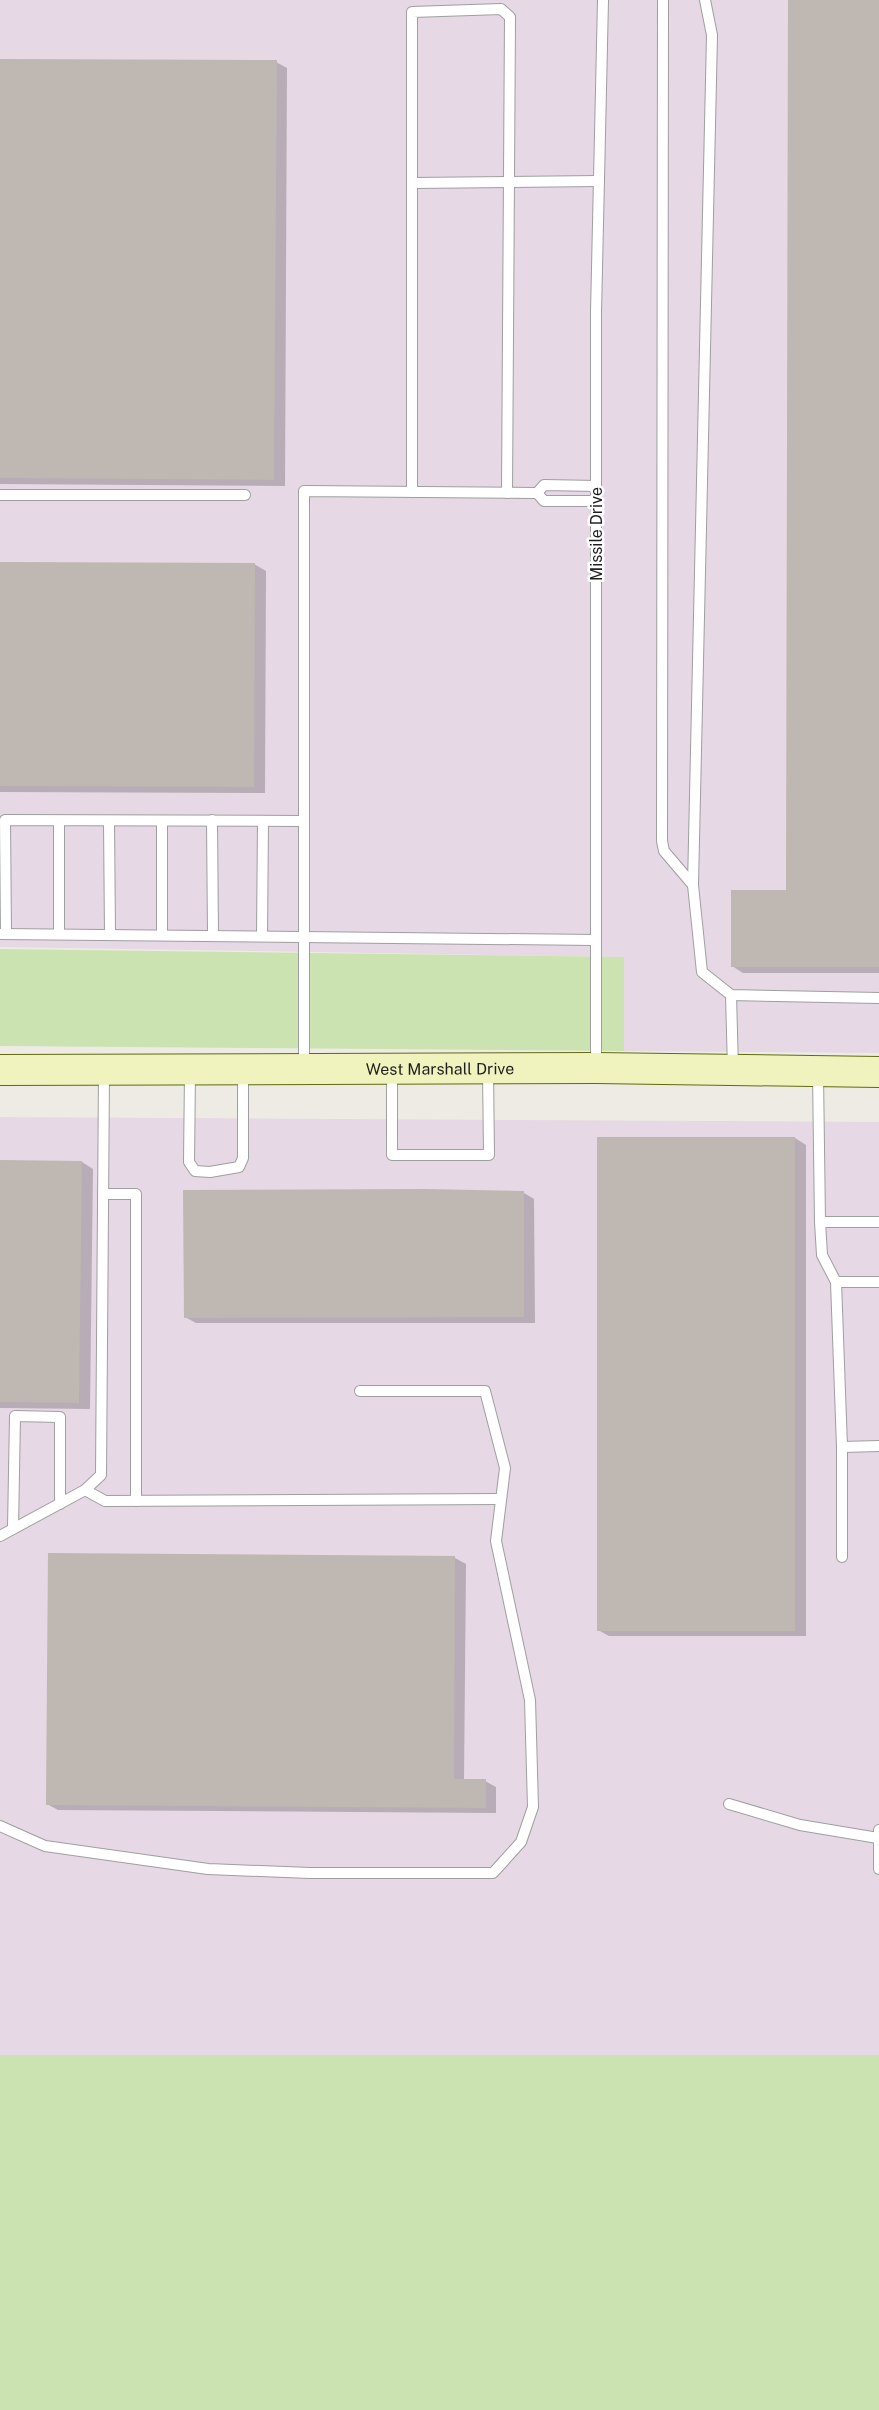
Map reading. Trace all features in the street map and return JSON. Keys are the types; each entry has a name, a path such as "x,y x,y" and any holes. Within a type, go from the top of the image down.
{"main road":[{"name":"West Marshall Drive","path":"0,1070 596,1068 879,1072"}],"lane":[{"name":"Missile Drive","path":"596,1068 596,486 603,0"},
{"path":"663,0 663,841 664,851 693,885"},
{"path":"705,0 712,35 693,885 702,972 731,995 879,998"},
{"path":"412,492 412,12 501,9 510,17 507,493"},
{"path":"413,183 599,181"},
{"path":"537,494 544,486 596,486"},
{"path":"304,1068 304,491 537,494 544,501 596,501"},
{"path":"0,495 245,495"},
{"path":"304,821 2,820 3,934 596,940"},
{"path":"212,820 213,935"},
{"path":"59,821 59,934"},
{"path":"109,821 110,934"},
{"path":"162,821 162,934"},
{"path":"262,936 263,821"},
{"path":"731,995 733,1070"},
{"path":"190,1069 189,1162 195,1171 210,1172 239,1167 243,1158 243,1069"},
{"path":"392,1069 392,1155 489,1155 488,1070"},
{"path":"0,1536 85,1490 101,1475 104,1070"},
{"path":"818,1071 822,1255 836,1282 842,1447 842,1557"},
{"path":"103,1194 136,1194 136,1501"},
{"path":"820,1222 879,1222"},
{"path":"836,1282 879,1282"},
{"path":"0,1826 45,1846 208,1869 310,1873 493,1873 521,1842 533,1807 530,1700 496,1541 505,1468 485,1391 360,1391"},
{"path":"14,1528 15,1416 60,1417 60,1504"},
{"path":"842,1447 879,1446"},
{"path":"85,1490 105,1501 501,1499"},
{"path":"729,1804 800,1825 878,1834 879,1869"}],"shaded area":[{"path":"0,0 879,0 879,1053 624,1051 624,957 0,947"},
{"path":"0,1117 879,1122 879,2055 0,2055"}],"green space":[{"path":"0,949 624,957 624,1051 0,1046"},
{"path":"0,2055 879,2055 879,2410 0,2410"}],"building":[{"path":"788,0 879,0 879,967 731,967 731,890 786,890"},
{"path":"0,59 277,60 274,480 0,478"},
{"path":"0,562 255,563 254,787 0,786"},
{"path":"597,1137 795,1137 795,1631 597,1631"},
{"path":"0,1160 82,1161 79,1403 0,1402"},
{"path":"183,1190 524,1191 524,1317 184,1318"},
{"path":"48,1553 455,1556 454,1779 486,1779 486,1808 46,1805"}]}
